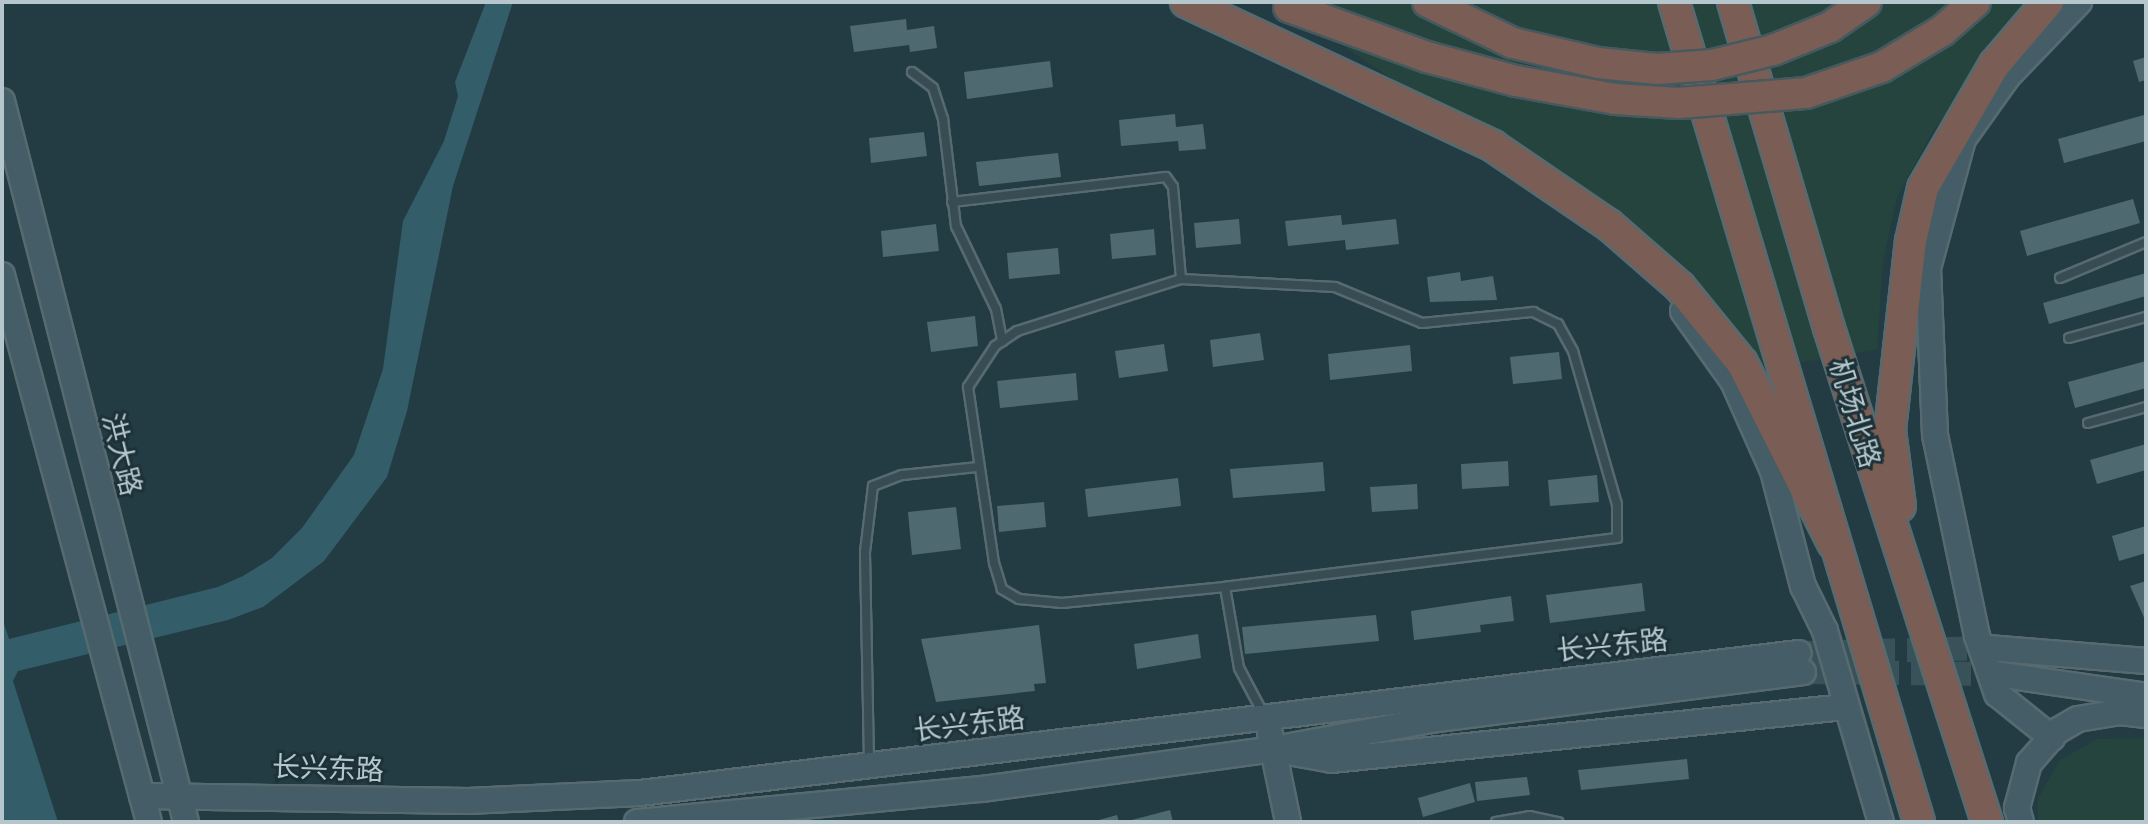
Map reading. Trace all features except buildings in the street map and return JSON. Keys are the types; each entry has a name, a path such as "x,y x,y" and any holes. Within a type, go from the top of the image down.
{"highway":[{"path":"1186,2 1493,146 1639,251 1680,287 1742,363 1833,543"},
{"path":"1428,2 1513,43 1598,63 1657,69 1712,65 1773,50 1830,27 1866,2"},
{"name":"机场北路","path":"1674,2 1825,500 1833,543 1919,822"},
{"name":"机场北路","path":"1733,2 1910,587 1987,822"},
{"path":"1281,4 1427,57 1516,81 1615,99 1679,103 1806,93 1882,67 1942,31 1975,2"},
{"path":"1910,587 1890,430 1911,241 1923,188 1995,64 2048,2"}],"main road":[{"path":"2052,738 1997,694 1977,636 1935,435 1928,268 1963,139 2008,76 2079,2"},
{"name":"洪大路","path":"2,101 186,822"},
{"path":"1639,251 1733,381 1773,471 1803,586 1825,631 1881,822"},
{"path":"2,275 149,822"},
{"path":"1988,648 2146,661"},
{"name":"长兴东路","path":"142,796 179,793 484,800 640,793 1266,720 1801,663 1430,720 1274,749 950,792 637,822"},
{"path":"1996,674 2146,696"},
{"path":"1274,749 1332,760 1845,707"},
{"path":"2021,822 2017,808 2029,763 2052,738 2078,719 2120,712 2146,715"},
{"path":"1266,720 1288,822"}],"lane":[{"path":"912,72 933,88 943,119 952,202 971,266 996,309 1002,341"},
{"path":"952,202 1166,177 1173,187 1181,279"},
{"path":"2060,278 2146,242"},
{"path":"1181,279 1335,287 1422,323 1533,312 1558,324 1573,351 1617,504 1617,538 1225,587 1062,603 1019,599 1002,589 977,467 968,387 1002,341 1030,327 1181,279"},
{"path":"2069,338 2146,317"},
{"path":"2088,423 2146,407"},
{"path":"869,765 865,552 873,486 902,475 977,467"},
{"path":"1225,587 1239,668 1266,720"},
{"path":"1496,822 1529,816 1558,822"}],"green space":[{"path":"1278,2 2041,2 2021,17 1933,131 1897,197 1883,261 1877,349 1758,370 1705,304 1501,133 1397,82"},
{"path":"2146,738 2146,822 2038,822 2038,799 2060,760 2097,739"}],"water":[{"path":"486,2 513,2 453,186 407,411 387,477 324,561 263,607 228,620 18,671 13,681 58,822 3,822 2,618 9,639 218,587 243,576 272,558 302,528 354,455 383,369 403,221 444,141 458,96 455,82"}],"tunnel":[{"path":"1799,653 1988,648"},
{"path":"1803,672 1996,674"}]}
